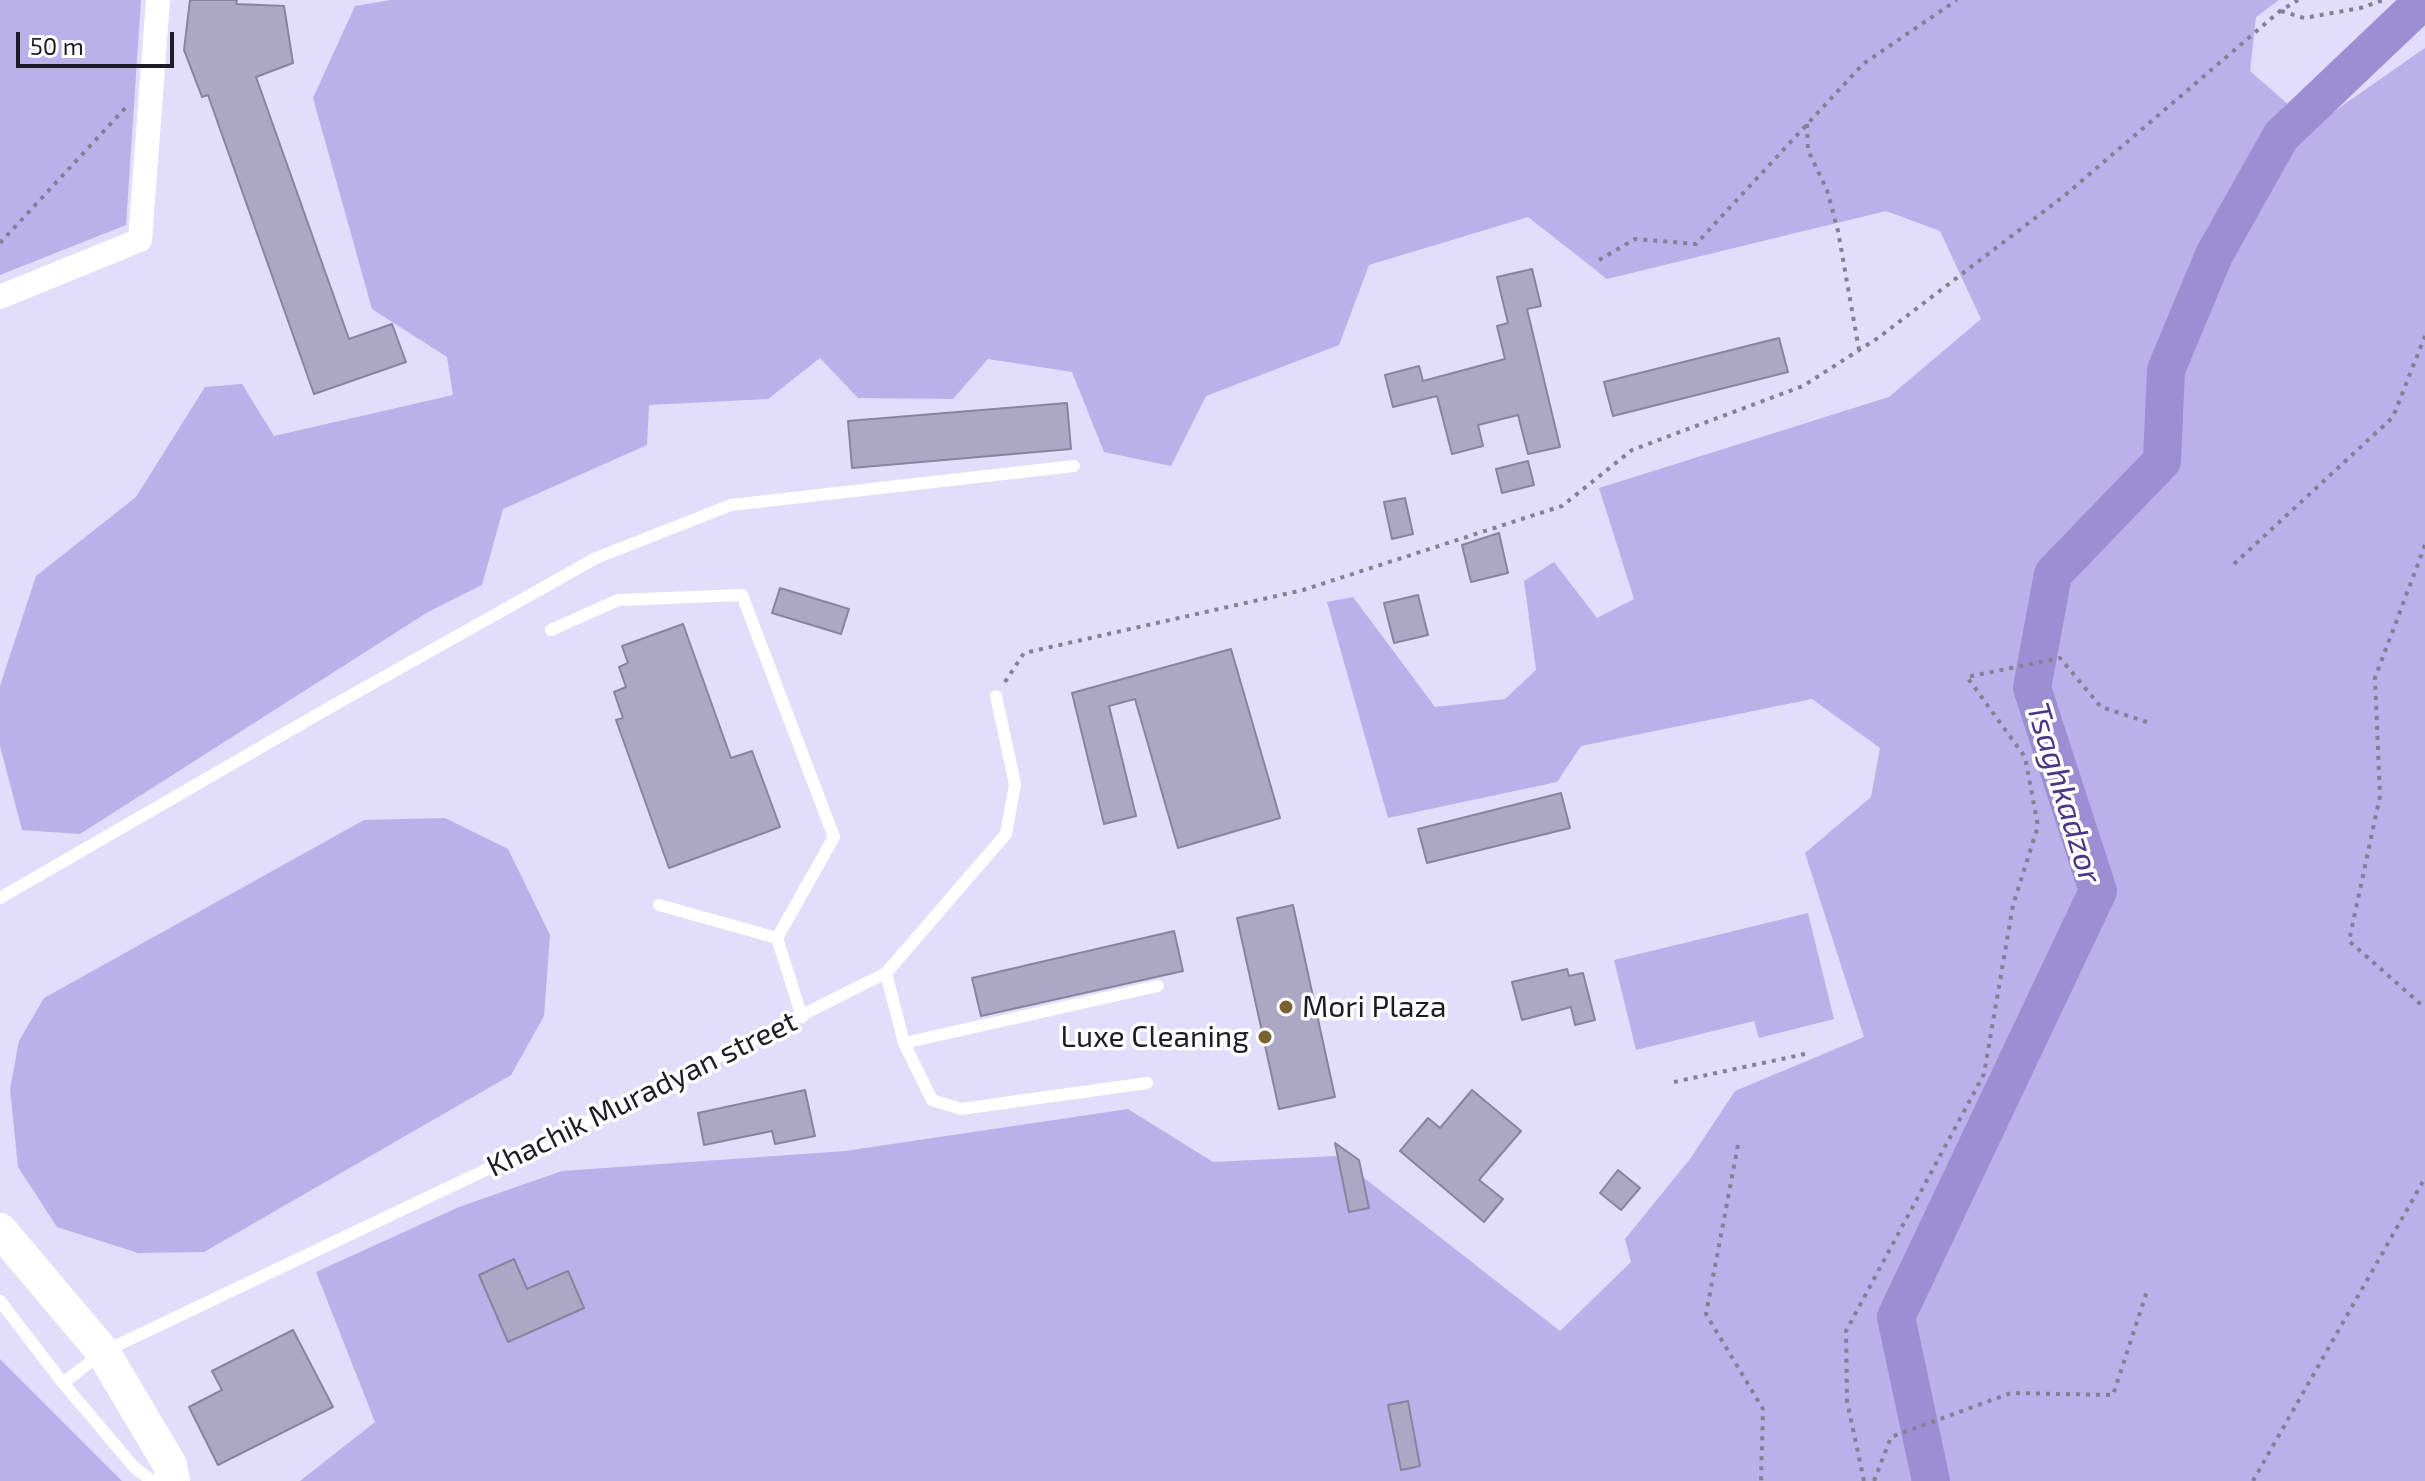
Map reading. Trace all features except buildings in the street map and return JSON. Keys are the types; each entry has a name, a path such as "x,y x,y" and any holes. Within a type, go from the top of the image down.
{"street":[{"path":"0,297 140,240 158,0"},
{"path":"0,1230 103,1352 170,1465 173,1481"}],"lane":[{"path":"0,898 327,709 609,553 731,505 1074,466"},
{"path":"551,630 618,600 742,595 834,837 777,938 802,1017"},
{"name":"Khachik Muradyan street","path":"63,1383 103,1352 608,1112 886,973 1006,834 1015,784 996,696"},
{"path":"659,905 777,938"},
{"path":"886,973 904,1043 932,1100 961,1109 1147,1083"},
{"path":"904,1043 1158,986"},
{"path":"0,1301 63,1383 134,1467 152,1481"}],"path":[{"path":"1599,260 1635,239 1696,244 1863,64 1957,0"},
{"path":"996,696 1024,653 1303,590 1562,506 1632,450 1803,386 1859,350 2064,196 2280,11 2298,0"},
{"path":"2280,11 2304,18 2360,8 2384,0"},
{"path":"0,243 109,123"},
{"path":"1807,123 1808,150 1827,190 1838,231 1859,350"},
{"path":"2234,564 2393,417 2425,336"},
{"path":"2425,545 2375,678 2380,796 2349,941 2425,1008"},
{"path":"1864,1481 1847,1401 1846,1331 1984,1074 2013,905 2038,826 2025,757 1967,677 2060,658 2101,707 2150,723"},
{"path":"1674,1082 1805,1054"},
{"path":"1738,1145 1706,1314 1763,1409 1761,1481"},
{"path":"2253,1481 2425,1178"},
{"path":"1874,1481 1891,1437 1941,1417 2011,1393 2113,1395 2148,1288"}],"shaded area":[{"path":"0,0 141,0 126,225 0,275"},
{"path":"391,0 2279,0 2256,17 2250,71 2313,126 2425,48 2425,1481 300,1481 375,1422 316,1272 459,1207 562,1171 845,1151 1128,1109 1213,1162 1336,1156 1560,1331 1631,1262 1625,1239 1690,1159 1735,1091 1864,1037 1805,853 1871,797 1880,748 1812,699 1581,746 1557,782 1388,818 1327,602 1353,597 1435,707 1505,699 1536,670 1524,581 1554,562 1597,618 1634,599 1599,488 1889,397 1981,319 1940,231 1886,211 1607,279 1528,217 1369,265 1339,345 1206,396 1171,466 1104,452 1072,372 988,359 953,399 858,398 820,358 768,399 649,405 647,445 503,509 482,585 428,612 80,834 22,830 0,746 0,686 36,576 136,497 205,387 242,384 274,436 453,395 447,357 372,309 313,98 355,6"},
{"path":"445,818 508,849 550,935 544,1016 511,1075 204,1252 138,1253 57,1227 18,1167 10,1089 19,1041 44,998 364,820"},
{"path":"1808,913 1834,1019 1759,1038 1754,1021 1636,1050 1614,960"},
{"path":"0,1359 122,1481 0,1481"}],"waterway":[{"name":"Tsaghkadzor","path":"1931,1481 1896,1317 2098,891 2032,688 2053,574 2162,461 2166,370 2214,255 2281,136 2424,0"}],"place":[{"name":"Mori Plaza","path":"1286,1007"},
{"name":"Luxe Cleaning","path":"1265,1037"}]}
